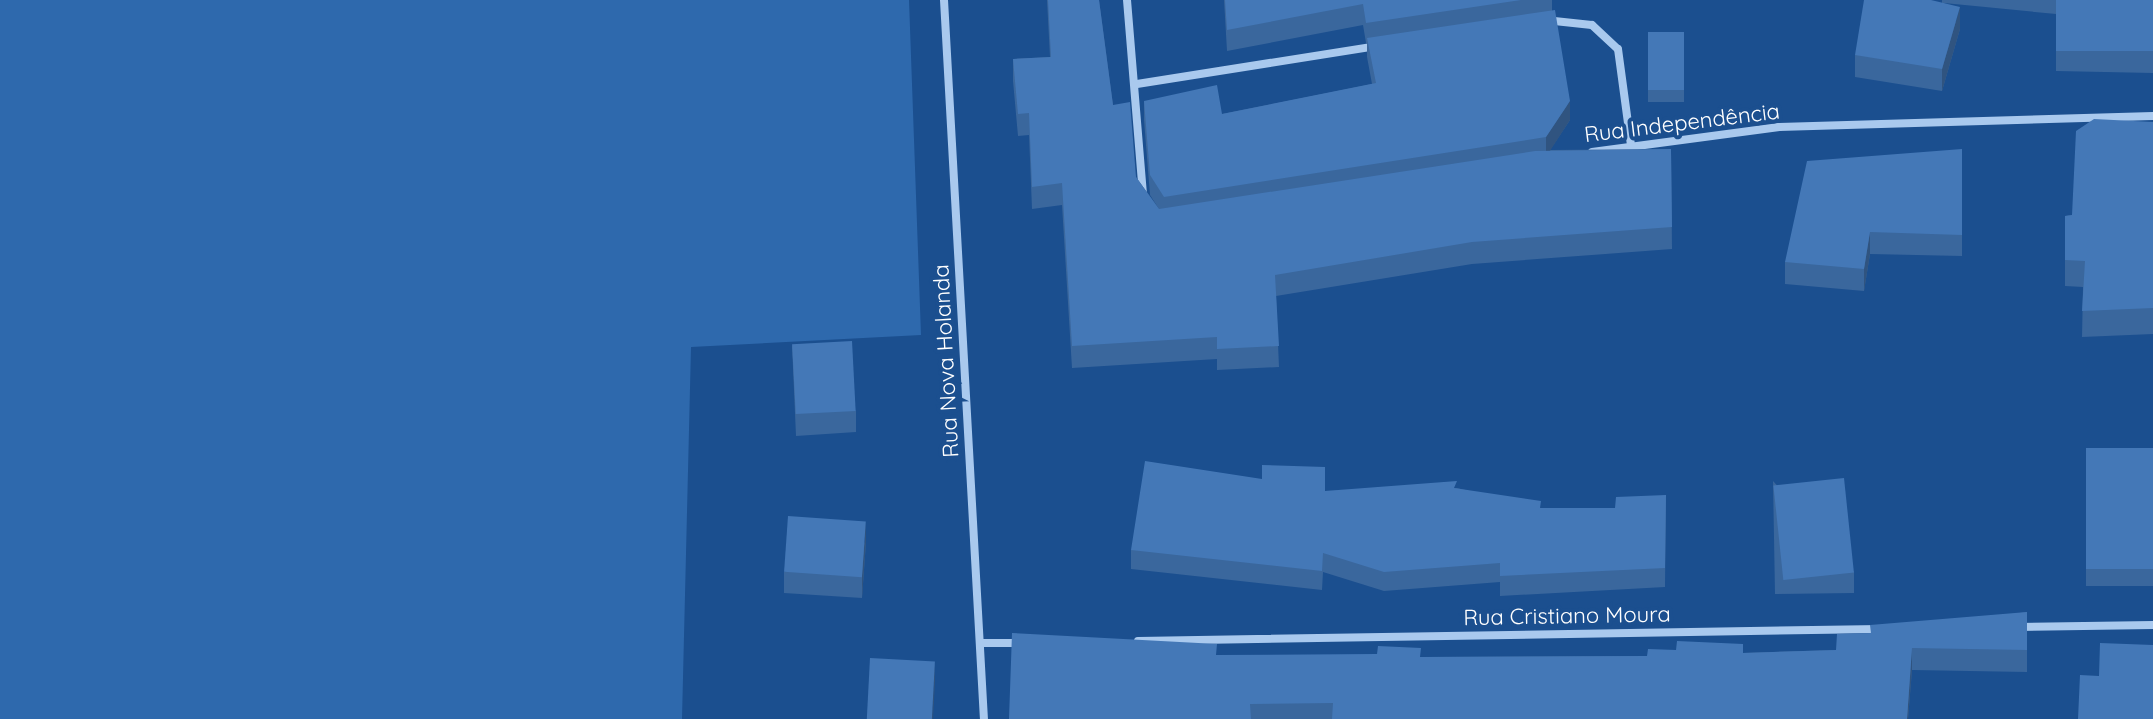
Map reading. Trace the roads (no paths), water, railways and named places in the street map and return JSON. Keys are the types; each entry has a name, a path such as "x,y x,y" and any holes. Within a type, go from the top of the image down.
{"street":[{"name":"Rua Nova Holanda","path":"944,0 984,719"},
{"path":"1127,0 1146,210"},
{"path":"1531,22 1592,25 1618,49 1631,145"},
{"path":"1137,84 1389,44"},
{"name":"Rua Independência","path":"1584,153 1779,127 2153,116"},
{"path":"2011,627 2153,625"},
{"name":"Rua Cristiano Moura","path":"1124,641 1900,629"},
{"path":"981,643 1029,642"}]}
